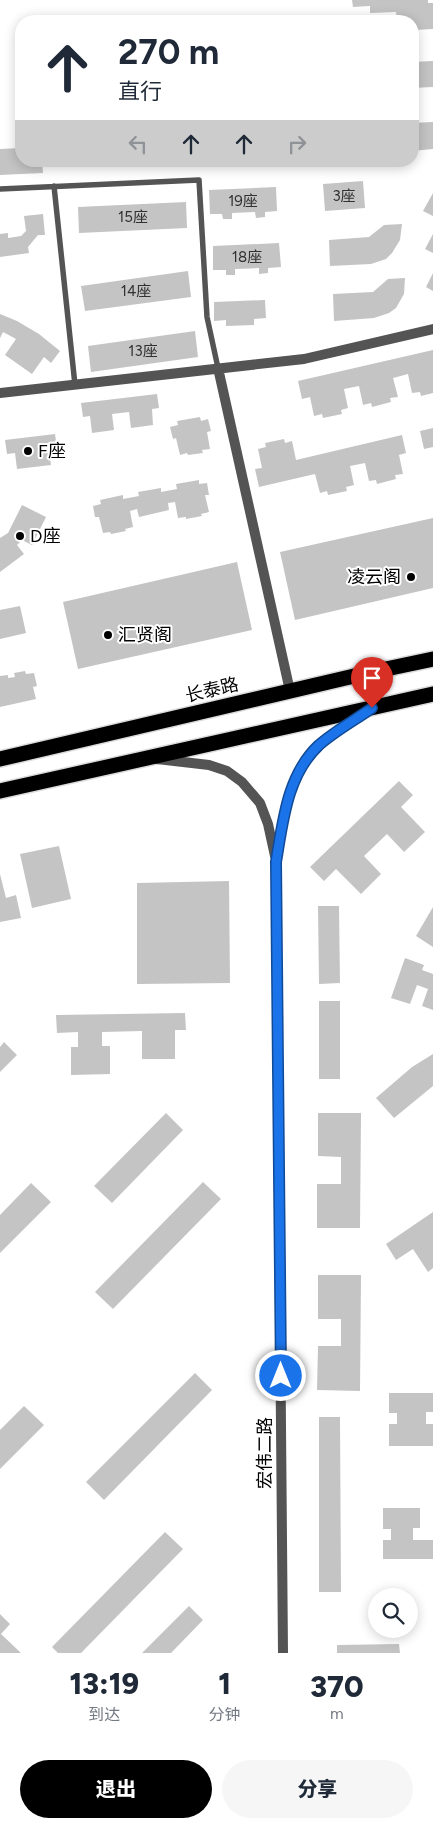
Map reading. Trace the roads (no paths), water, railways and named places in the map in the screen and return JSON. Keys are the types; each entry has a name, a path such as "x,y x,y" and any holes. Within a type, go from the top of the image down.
{"highway":[{"name":"长泰路","path":"0,759 433,659"},
{"path":"0,791 433,694"}],"street":[{"path":"0,394 304,359 433,329"},
{"path":"218,368 290,691"},
{"path":"276,862 286,803 294,780 305,762 319,746 372,708"},
{"path":"143,758 209,766 227,771 242,782 260,803 268,824 276,862"},
{"name":"宏伟二路","path":"276,862 283,1653"}],"lane":[{"path":"0,189 199,180 207,317 218,368"},
{"path":"54,186 75,385"}],"place":[{"name":"F座","path":"28,451"},
{"name":"D座","path":"20,536"},
{"name":"凌云阁","path":"411,577"},
{"name":"汇贤阁","path":"108,635"}]}
